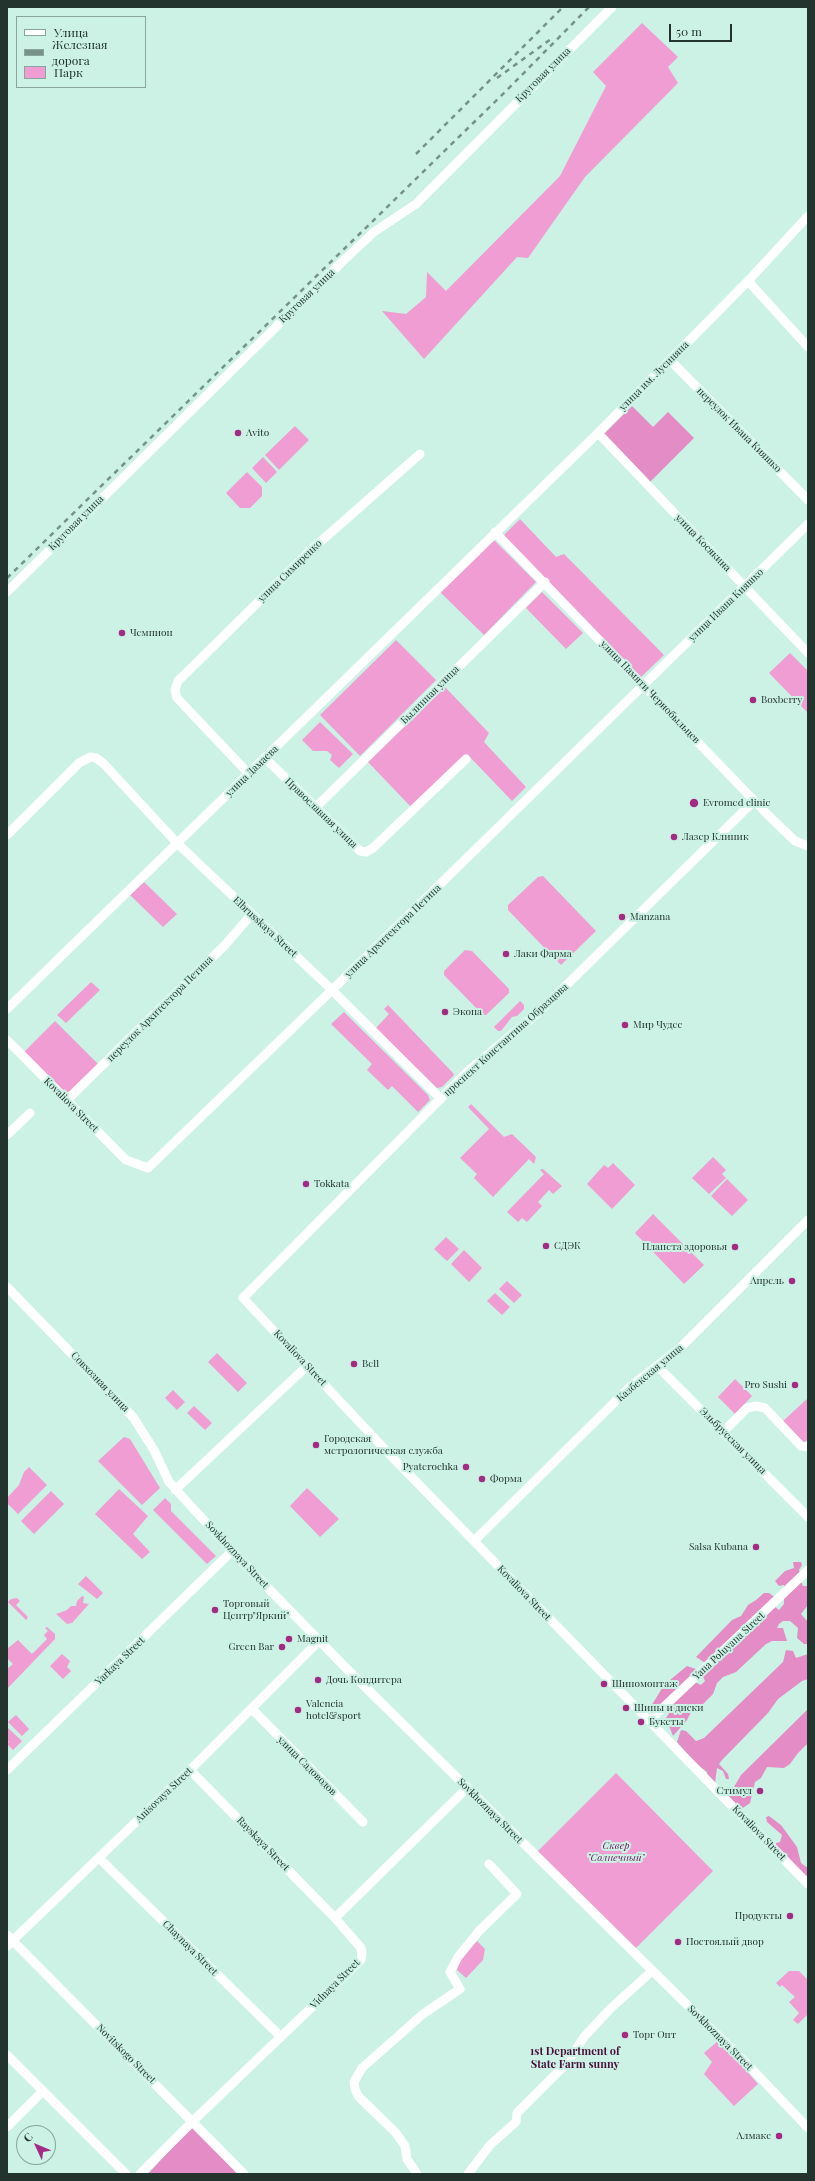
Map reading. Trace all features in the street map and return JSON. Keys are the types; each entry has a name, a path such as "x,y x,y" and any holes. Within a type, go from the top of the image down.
{"street":[{"name":"Круговая улица","path":"7,592 345,259 374,232 416,204 612,7"},
{"name":"улица им. Лусиняна","path":"495,532 598,433 748,281 808,216"},
{"path":"748,281 808,347"},
{"name":"переулок Ивана Кияшко","path":"670,360 808,500"},
{"name":"улица Косякина","path":"598,433 808,654"},
{"name":"улица Симиренко","path":"248,774 177,698 175,690 178,681 311,550 420,454"},
{"name":"улица Ивана Кияшко","path":"643,685 746,588 808,524"},
{"name":"улица Памяти Чернобыльцев","path":"495,532 545,582 754,801 795,841 808,846"},
{"name":"улица Дамаева","path":"7,1008 495,532"},
{"name":"Былинная улица","path":"315,808 545,582"},
{"name":"улица Архитектора Петина","path":"139,1164 148,1168 643,685"},
{"name":"Elbrusskaya Street","path":"7,835 79,763 90,757 103,763 177,843 251,915 332,990 441,1099"},
{"name":"Православная улица","path":"265,758 360,851 366,852 466,759"},
{"name":"проспект Константина Образцова","path":"243,1298 468,1072 503,1044 544,1007 754,801"},
{"name":"переулок Архитектора Петина","path":"66,1101 224,945 251,915"},
{"name":"Kovaliova Street","path":"7,1040 126,1160 139,1164"},
{"path":"7,1135 30,1113"},
{"name":"Казбекская улица","path":"474,1541 632,1386 680,1348 808,1220"},
{"name":"Совхозная улица","path":"7,1287 133,1417 154,1450 169,1482 175,1490"},
{"name":"Kovaliova Street","path":"243,1298 474,1541 808,1884"},
{"path":"175,1490 307,1366"},
{"name":"Эльбрусская улица","path":"657,1366 808,1517"},
{"path":"723,1432 747,1408 751,1406 761,1407 765,1408 801,1446 808,1447"},
{"name":"Sovkhoznaya Street","path":"175,1490 319,1641 808,2128"},
{"name":"Yarkaya Street","path":"7,1770 232,1550"},
{"name":"Yana Poluyana Street","path":"649,1721 808,1570"},
{"name":"Anisovaya Street","path":"9,1940 99,1858 252,1709 319,1641"},
{"name":"улица Садоводов","path":"252,1709 363,1822"},
{"name":"Rayskaya Street","path":"190,1770 335,1918"},
{"path":"335,1918 467,1788"},
{"name":"Chaynaya Street","path":"99,1858 281,2038"},
{"path":"417,2174 407,2159 405,2146 396,2133 358,2096 354,2082 362,2068 423,2014 460,1989 450,1972 458,1956 479,1930 517,1894 489,1864"},
{"name":"Vidnaya Street","path":"140,2174 361,1960 361,1948 335,1918"},
{"name":"Novitskogo Street","path":"9,1940 244,2174"},
{"path":"468,2174 490,2145 516,2122 517,2113 567,2063 584,2037 610,2009 652,1971"},
{"path":"7,2056 126,2174"},
{"path":"7,2127 43,2091"}],"green space":[{"path":"642,23 678,57 668,67 678,83 585,177 528,258 517,257 424,359 382,311 406,314 426,297 427,272 446,291 560,176 606,86 593,72"},
{"path":"295,426 309,440 279,470 265,455"},
{"path":"263,457 277,472 266,483 252,468"},
{"path":"247,472 262,487 262,496 250,508 240,508 226,493"},
{"path":"520,519 556,557 564,554 664,655 640,678 502,537"},
{"path":"493,539 536,582 484,635 440,592"},
{"path":"542,592 583,633 566,649 526,608"},
{"path":"396,640 436,680 360,756 320,715"},
{"path":"790,653 808,671 808,713 769,673"},
{"path":"445,687 489,733 484,742 526,787 512,801 467,754 411,807 368,762"},
{"path":"320,722 353,754 339,768 330,760 332,755 327,751 313,751 302,740"},
{"path":"543,876 596,931 561,965 508,910 508,905 538,877"},
{"path":"144,882 177,914 163,927 130,895"},
{"path":"465,950 472,951 509,989 509,993 486,1015 483,1015 444,975 444,971"},
{"path":"91,982 100,990 66,1023 57,1015"},
{"path":"520,1001 524,1005 524,1009 517,1016 512,1017 501,1031 498,1031 494,1027"},
{"path":"388,1005 453,1073 454,1075 442,1087 437,1088 376,1028 389,1014 384,1009"},
{"path":"344,1012 428,1095 430,1100 418,1112 392,1086 388,1090 367,1070 372,1064 331,1024"},
{"path":"55,1021 98,1064 66,1095 24,1052"},
{"path":"471,1104 504,1137 512,1134 536,1157 534,1164 529,1159 493,1197 474,1178 477,1174 460,1158 489,1129 468,1107"},
{"path":"713,1157 726,1170 722,1174 726,1178 709,1194 692,1178"},
{"path":"613,1163 635,1185 612,1209 587,1184 604,1165 608,1168"},
{"path":"543,1169 562,1186 553,1194 549,1190 538,1202 542,1206 527,1222 522,1218 518,1222 507,1212 544,1174 540,1170"},
{"path":"727,1179 748,1200 732,1216 711,1196"},
{"path":"653,1214 704,1265 684,1284 635,1233"},
{"path":"446,1237 459,1249 447,1261 434,1249"},
{"path":"464,1250 482,1268 469,1282 451,1264"},
{"path":"507,1281 522,1295 514,1303 499,1289"},
{"path":"495,1293 510,1307 502,1315 487,1301"},
{"path":"217,1353 247,1383 238,1392 208,1362"},
{"path":"735,1379 752,1396 735,1414 718,1397"},
{"path":"173,1390 185,1402 177,1410 165,1398"},
{"path":"808,1398 808,1439 804,1443 783,1421"},
{"path":"194,1406 212,1423 205,1430 187,1413"},
{"path":"124,1437 130,1439 160,1488 142,1505 98,1461"},
{"path":"29,1467 47,1485 18,1514 7,1503 7,1498 19,1485 24,1472"},
{"path":"307,1488 339,1519 320,1537 290,1506"},
{"path":"119,1489 148,1516 133,1534 150,1552 142,1559 95,1514"},
{"path":"51,1491 64,1504 34,1534 21,1521"},
{"path":"165,1498 171,1504 171,1511 216,1556 207,1564 153,1510"},
{"path":"86,1576 103,1593 97,1599 78,1584"},
{"path":"82,1596 84,1597 83,1603 89,1604 72,1623 67,1624 56,1614 67,1610 71,1606 76,1606 77,1601"},
{"path":"17,1598 20,1601 16,1605 28,1617 26,1620 8,1602 11,1599"},
{"path":"47,1627 55,1634 55,1639 7,1689 7,1669 13,1664 7,1658 7,1649 18,1640 32,1654 47,1639 44,1635 48,1631 45,1628"},
{"path":"62,1654 70,1661 67,1667 71,1671 63,1679 50,1666"},
{"path":"16,1715 29,1729 22,1736 8,1722"},
{"path":"7,1727 22,1741 13,1750 7,1744 9,1742 7,1740"},
{"name":"Сквер \"Солнечный\"","path":"616,1773 713,1871 635,1949 537,1852"},
{"path":"477,1941 485,1949 483,1960 466,1978 457,1970 460,1959"},
{"path":"789,1971 799,1971 808,1980 808,2014 798,2024 793,2020 799,2013 789,2002 795,1997 782,1985 780,1987 776,1983"},
{"path":"719,2040 758,2084 734,2106 704,2074 712,2062 704,2053"}],"shaded area":[{"path":"632,406 653,427 668,412 694,438 649,483 602,436"},
{"path":"793,1562 801,1562 802,1565 799,1570 801,1576 800,1579 803,1586 808,1586 808,1605 801,1614 808,1622 808,1644 804,1644 797,1638 798,1628 790,1621 783,1621 777,1628 783,1628 787,1641 772,1641 766,1644 736,1672 723,1677 717,1683 713,1694 703,1704 693,1708 687,1720 673,1736 666,1718 670,1712 671,1703 656,1708 650,1708 664,1685 687,1666 696,1669 693,1681 701,1685 705,1681 700,1670 707,1664 696,1657 732,1620 741,1616 748,1605 764,1593 769,1593 777,1599 773,1605 779,1610 784,1604 784,1585 779,1586 775,1581 785,1571 794,1568"},
{"path":"786,1650 793,1651 796,1658 808,1654 808,1679 802,1681 778,1699 768,1713 722,1760 719,1764 728,1774 729,1779 726,1779 723,1771 717,1768 715,1783 708,1777 707,1772 694,1762 677,1742 681,1730 686,1731 696,1741 704,1738 783,1662"},
{"path":"808,1709 808,1743 790,1764 784,1768 767,1767 761,1778 755,1782 750,1803 740,1810 725,1796 723,1788 734,1787 741,1775"},
{"path":"769,1816 781,1825 797,1847 801,1863 808,1868 808,1881 776,1847 776,1843 780,1842 782,1835 767,1822 766,1817"},
{"path":"193,2128 239,2174 148,2174 189,2129"}],"railway":[{"path":"416,154 563,7"},
{"path":"7,578 506,91 589,7"},
{"path":"497,78 551,39"}],"place":[{"name":"Avito","path":"238,433"},
{"name":"Чемпион","path":"122,633"},
{"name":"Boxberry","path":"753,700"},
{"name":"Evromed clinic","path":"694,803"},
{"name":"Лазер Клиник","path":"674,837"},
{"name":"Manzana","path":"622,917"},
{"name":"Лаки Фарма","path":"506,954"},
{"name":"Экона","path":"445,1012"},
{"name":"Мир Чудес","path":"625,1025"},
{"name":"Tokkata","path":"306,1184"},
{"name":"СДЭК","path":"546,1246"},
{"name":"Планета здоровья","path":"735,1247"},
{"name":"Апрель","path":"792,1281"},
{"name":"Bell","path":"354,1364"},
{"name":"Pro Sushi","path":"795,1385"},
{"name":"Городская метрологическая служба","path":"316,1445"},
{"name":"Pyaterochka","path":"466,1467"},
{"name":"Форма","path":"482,1479"},
{"name":"Salsa Kubana","path":"756,1547"},
{"name":"Торговый Центр\"Яркий\"","path":"215,1610"},
{"name":"Magnit","path":"289,1639"},
{"name":"Green Bar","path":"282,1647"},
{"name":"Дочь Кондитера","path":"318,1680"},
{"name":"Шиномонтаж","path":"604,1684"},
{"name":"Шины и диски","path":"626,1708"},
{"name":"Valencia hotel&sport","path":"298,1710"},
{"name":"Букеты","path":"641,1722"},
{"name":"Стимул","path":"760,1791"},
{"name":"Продукты","path":"790,1916"},
{"name":"Постоялый двор","path":"678,1942"},
{"name":"Торг Опт","path":"625,2035"},
{"name":"Алмакс","path":"779,2136"}],"district":[{"name":"1st Department of State Farm sunny","path":"575,2058"}]}
